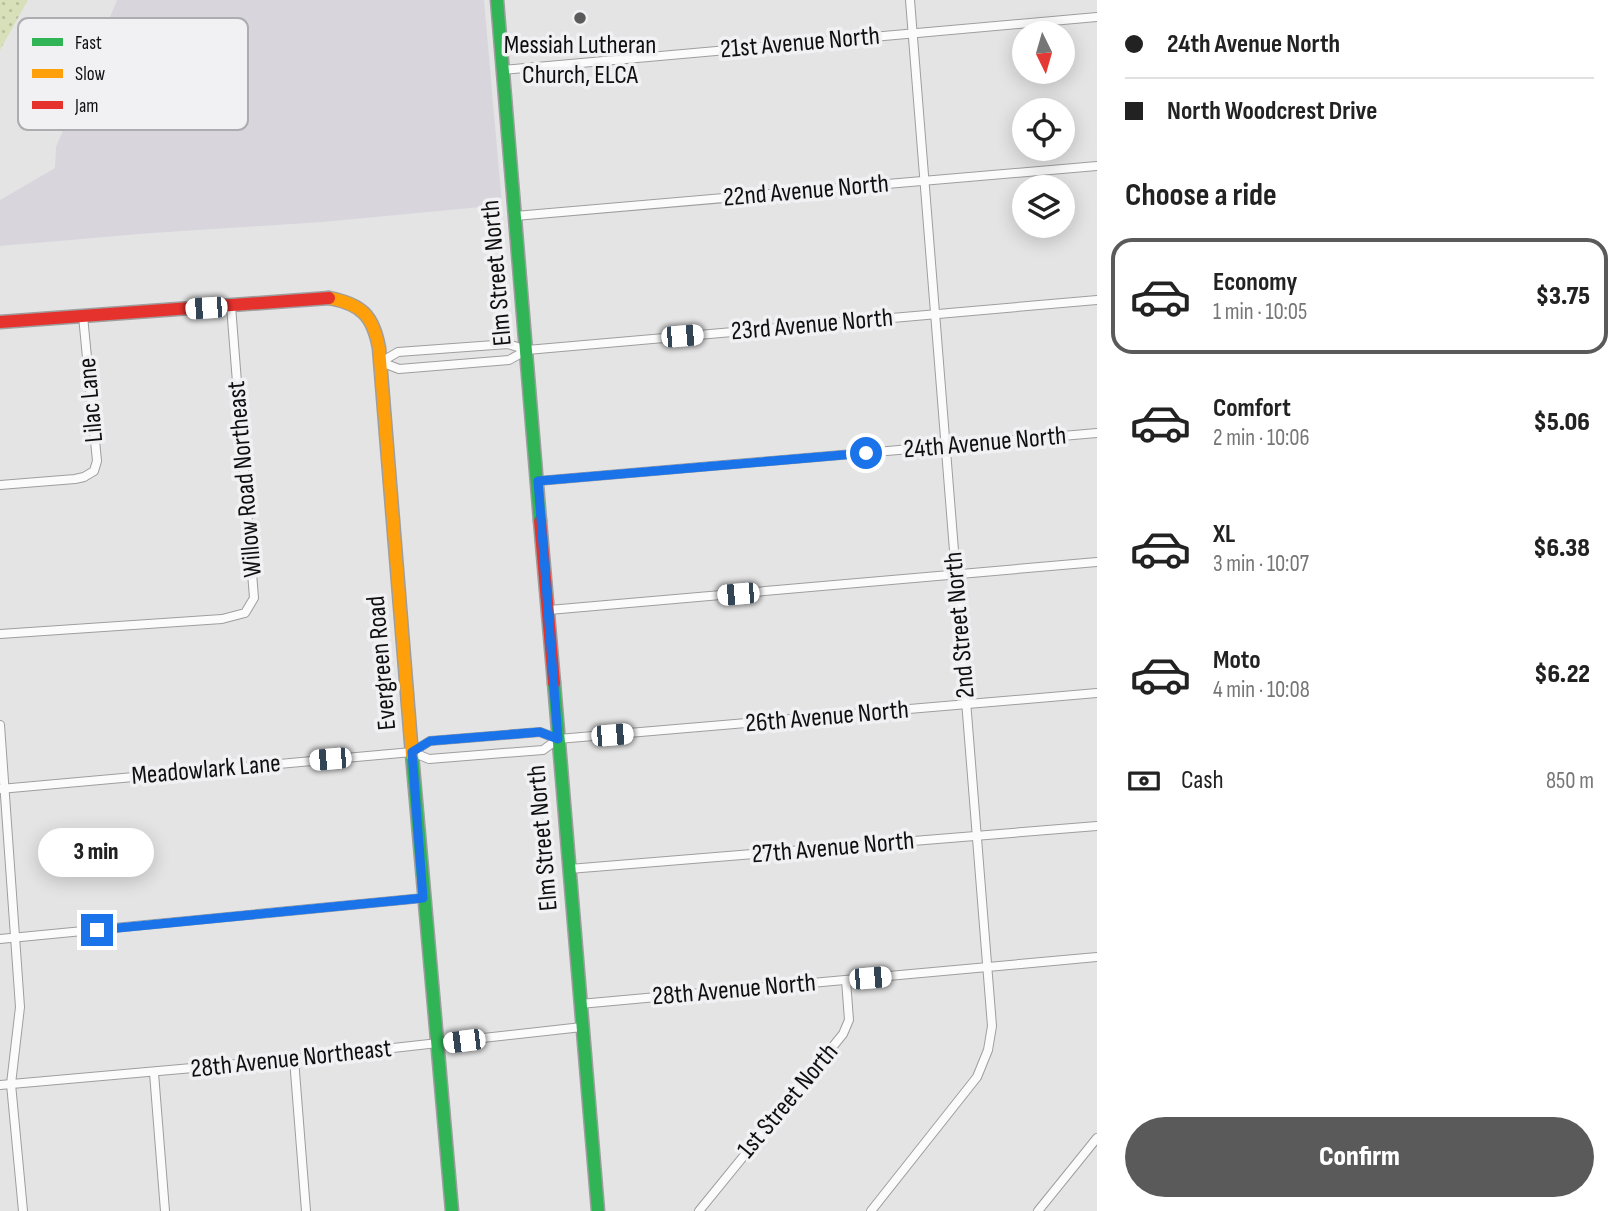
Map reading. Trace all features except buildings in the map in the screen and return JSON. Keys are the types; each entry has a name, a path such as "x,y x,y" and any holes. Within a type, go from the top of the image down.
{"street":[{"name":"Elm Street North","path":"496,0 598,1211"},
{"name":"2nd Street North","path":"871,1211 977,1077 988,1050 992,1026 910,0"},
{"name":"21st Avenue North","path":"503,70 1097,18"},
{"name":"22nd Avenue North","path":"515,216 1097,166"},
{"name":"Evergreen Road","path":"0,322 325,298 343,300 363,309 371,317 376,327 381,362 423,898 439,1044 452,1211"},
{"name":"23rd Avenue North","path":"527,350 1097,300"},
{"name":"Willow Road Northeast","path":"0,634 222,619 245,612 254,598 231,306"},
{"name":"Lilac Lane","path":"0,485 75,479 94,471 97,461 83,316"},
{"path":"381,362 398,352 508,344 527,350"},
{"path":"381,362 399,369 413,368 509,360 527,350"},
{"name":"24th Avenue North","path":"538,481 1097,433"},
{"path":"549,610 1097,562"},
{"name":"26th Avenue North","path":"558,739 1097,693"},
{"path":"0,725 2,789 20,1007 11,1084 23,1211"},
{"name":"Meadowlark Lane","path":"2,789 412,752 430,741 540,732 558,739"},
{"name":"Meadowlark Lane","path":"412,752 429,759 541,750 558,739"},
{"name":"27th Avenue North","path":"569,869 1097,826"},
{"path":"0,939 423,898"},
{"name":"28th Avenue North","path":"580,1003 1097,957"},
{"name":"1st Street North","path":"699,1211 843,1034 849,1020 846,980"},
{"name":"28th Avenue Northeast","path":"0,1085 154,1073 582,1027"},
{"path":"294,1059 306,1211"},
{"path":"154,1073 165,1211"},
{"path":"1038,1211 1097,1138"}],"shaded area":[{"path":"117,0 484,0 502,205 323,222 0,246 0,200 55,168 56,147 63,130 248,130 248,18 110,18"}],"green space":[{"path":"0,0 28,0 0,50"}],"traffic: fast":[{"path":"497,0 540,521"},
{"path":"554,683 598,1211"},
{"path":"412,755 452,1211"}],"traffic: slow":[{"path":"329,298 349,304 364,313 373,327 379,348 412,755"}],"traffic: jam":[{"path":"0,322 329,298"},
{"path":"540,521 554,683"}],"place":[{"name":"Messiah Lutheran Church, ELCA","path":"580,18"}],"route":[{"path":"97,930 423,898 412,752 430,741 540,732 558,739 538,481 866,453"}]}
